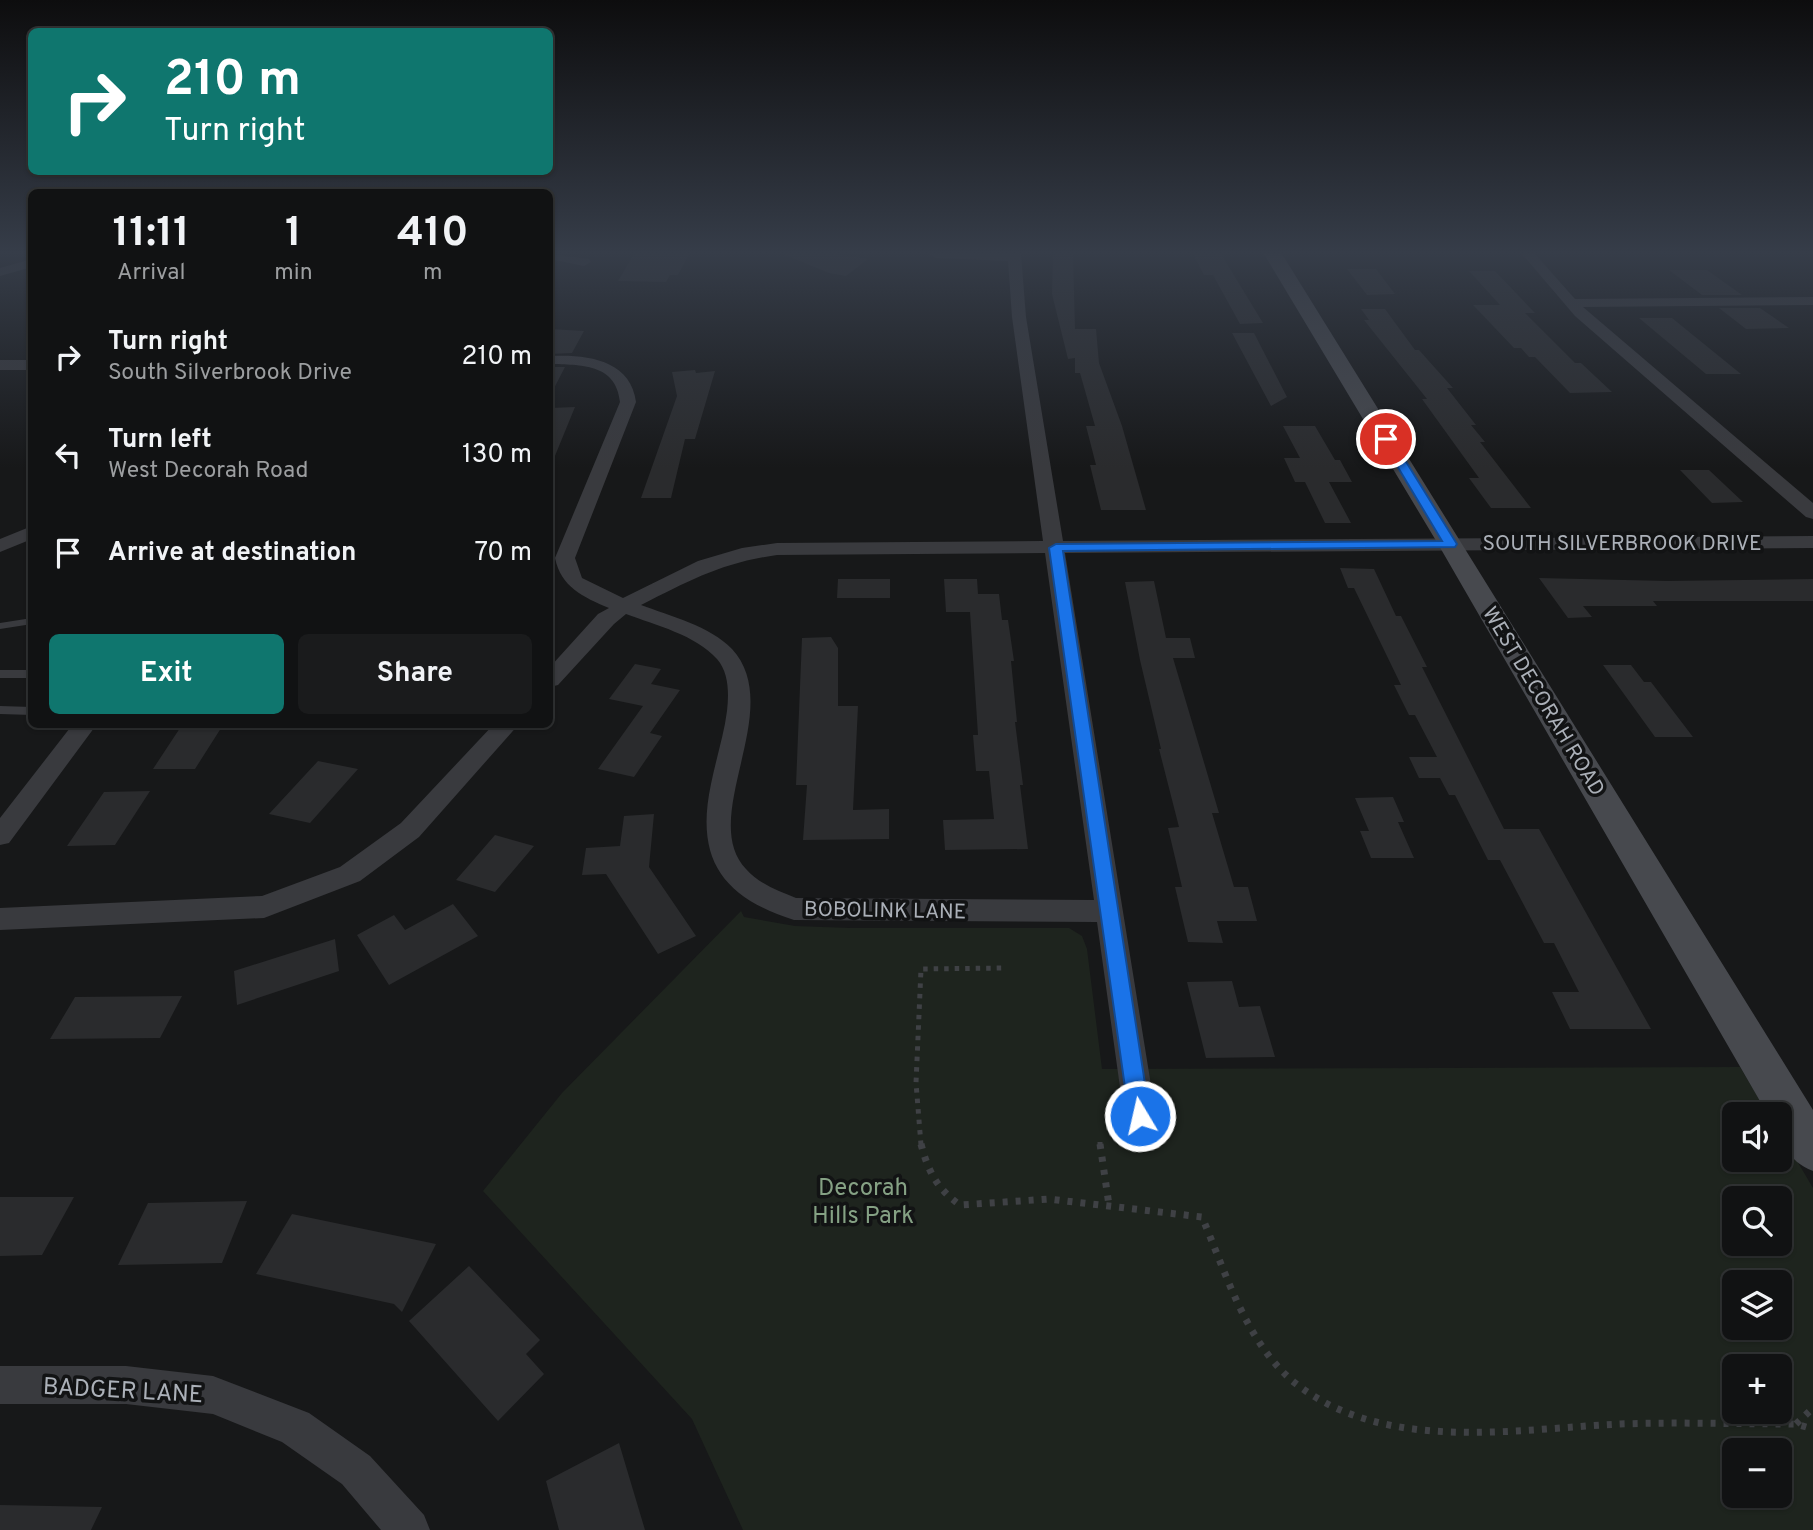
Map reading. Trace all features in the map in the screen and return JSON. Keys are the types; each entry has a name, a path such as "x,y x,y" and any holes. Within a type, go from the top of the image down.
{"street":[{"path":"1020,325 1140,1116"},
{"name":"WEST DECORAH ROAD","path":"1317,325 1451,544 1813,1150"},
{"path":"1597,325 1813,513"},
{"name":"BOBOLINK LANE","path":"553,360 603,367 617,374 629,392 628,402 565,558 567,572 576,582 707,640 732,663 740,689 720,805 721,840 731,870 757,893 794,909 1108,911"},
{"path":"0,365 28,365"},
{"path":"0,546 28,534"},
{"name":"SOUTH SILVERBROOK DRIVE","path":"553,677 606,619 626,605 705,565 742,554 777,548 1813,542"},
{"path":"0,836 83,728"},
{"path":"0,919 264,907 338,879 350,874 410,830 504,728"},
{"name":"BADGER LANE","path":"0,1385 126,1385 213,1395 295,1427 356,1470 409,1530"}],"lane":[{"path":"0,626 28,622"},
{"path":"0,674 28,674"},
{"path":"0,710 28,711"}],"path":[{"path":"1007,968 921,969 916,1114 922,1157 938,1188 960,1205 1049,1199 1202,1217 1250,1324 1272,1358 1295,1383 1323,1401 1358,1418 1385,1425 1444,1431 1622,1424 1797,1424 1813,1429"},
{"path":"1100,1142 1109,1205"},
{"path":"1797,1424 1813,1408"}],"green space":[{"name":"Decorah Hills Park","path":"741,911 744,917 795,926 1069,928 1082,936 1087,949 1102,1069 1740,1067 1761,1102 1722,1102 1722,1172 1792,1172 1792,1152 1813,1188 1813,1530 743,1530 692,1419 483,1191 562,1093"}],"building":[{"path":"1060,325 1096,329 1099,363 1122,426 1146,510 1101,510 1090,465 1096,465 1086,426 1095,426 1080,373 1075,373 1075,358 1068,359"},
{"path":"1368,325 1397,325 1415,350 1419,350 1453,388 1447,388 1476,425 1471,425 1485,442 1480,442 1531,508 1491,508 1469,478 1479,478 1422,399 1427,399"},
{"path":"1492,325 1537,325 1575,363 1581,363 1612,392 1570,393 1535,357 1529,357 1521,348 1514,348"},
{"path":"1648,325 1681,325 1741,374 1706,374"},
{"path":"1741,325 1785,325 1789,328 1746,329"},
{"path":"553,329 584,331 572,353 553,354"},
{"path":"1232,333 1254,333 1287,397 1271,406"},
{"path":"553,367 565,367 553,390"},
{"path":"695,370 696,373 715,371 695,439 685,439 671,498 641,498 677,396 672,372"},
{"path":"575,407 553,461 553,408"},
{"path":"1283,426 1315,426 1335,460 1340,460 1352,482 1329,482 1351,523 1325,523 1305,482 1295,482 1284,458 1300,458"},
{"path":"1680,470 1709,470 1743,502 1712,503"},
{"path":"1340,568 1374,569 1396,616 1401,616 1427,667 1422,667 1504,829 1539,829 1651,1029 1570,1029 1552,992 1579,992 1554,943 1544,943 1500,860 1488,860 1455,795 1449,795 1440,778 1419,778 1409,757 1437,757 1415,715 1409,715 1394,685 1401,685 1354,588 1348,588"},
{"path":"1539,578 1667,581 1813,579 1813,601 1653,601 1657,606 1583,606 1592,617 1568,618"},
{"path":"838,579 890,579 890,598 837,598"},
{"path":"944,579 977,579 978,594 999,594 1002,620 1008,620 1014,661 1011,661 1015,722 1028,849 945,850 943,820 994,819 989,771 976,771 973,735 978,735 970,612 946,612"},
{"path":"1154,581 1166,638 1190,638 1195,658 1173,658 1219,813 1212,813 1234,887 1248,887 1257,921 1217,921 1223,943 1188,942 1175,887 1182,887 1168,828 1179,827 1159,749 1125,582"},
{"path":"831,637 838,648 838,706 858,706 853,810 889,809 889,839 803,840 807,785 796,785 802,638"},
{"path":"635,664 661,669 651,684 680,690 650,733 662,736 634,777 598,769 643,706 609,699"},
{"path":"1603,665 1631,665 1644,682 1651,682 1693,737 1655,737"},
{"path":"180,728 221,728 195,769 153,769"},
{"path":"318,761 358,769 310,823 269,814"},
{"path":"150,791 115,845 67,846 104,792"},
{"path":"1393,797 1404,822 1398,822 1414,858 1371,858 1360,831 1369,831 1355,798"},
{"path":"654,814 649,867 696,936 658,954 606,874 582,875 586,848 620,846 624,816"},
{"path":"495,835 534,846 495,892 456,880"},
{"path":"453,904 478,936 389,985 357,935 394,915 405,930"},
{"path":"335,939 339,971 237,1005 234,971"},
{"path":"1232,981 1239,1007 1260,1006 1275,1057 1206,1058 1187,982"},
{"path":"182,996 160,1038 50,1039 75,997"},
{"path":"0,1197 74,1197 42,1255 0,1256"},
{"path":"247,1201 222,1263 118,1265 148,1203"},
{"path":"292,1214 436,1244 402,1312 394,1304 256,1274"},
{"path":"469,1266 540,1340 526,1354 544,1374 498,1421 409,1321"},
{"path":"619,1443 645,1530 559,1530 546,1481"},
{"path":"0,1505 102,1507 91,1530 0,1530"}],"route":[{"path":"1140,1116 1056,548 1451,544 1386,439"}]}
